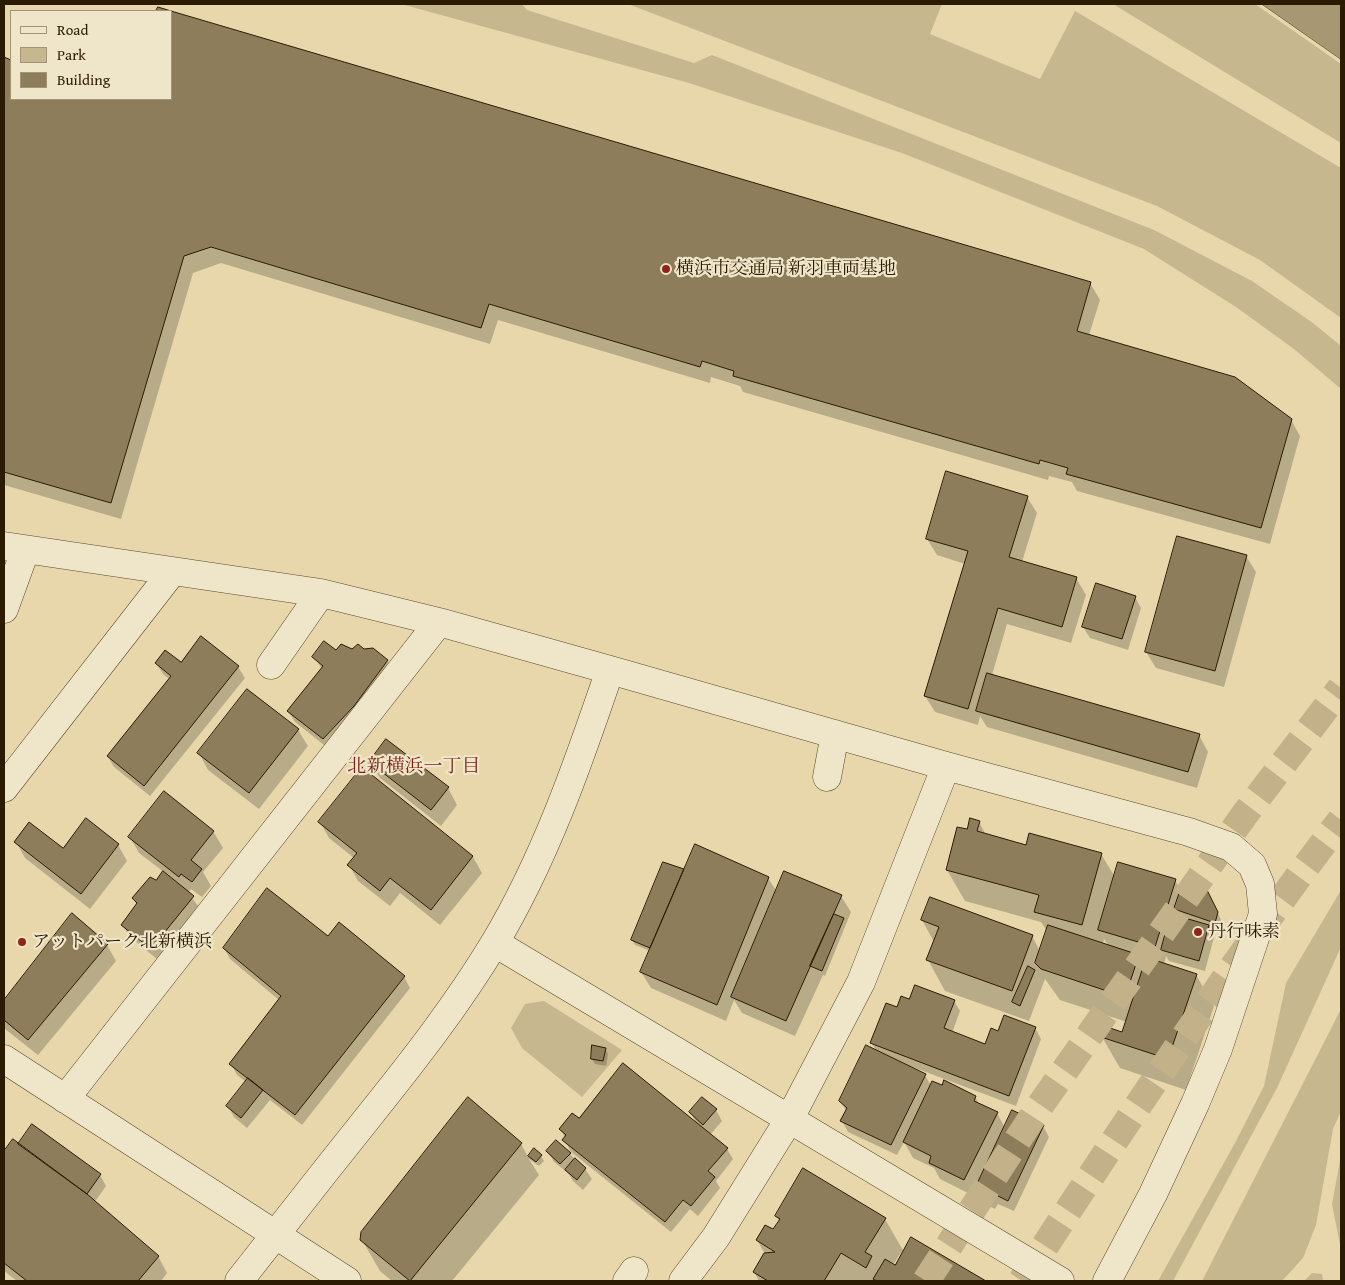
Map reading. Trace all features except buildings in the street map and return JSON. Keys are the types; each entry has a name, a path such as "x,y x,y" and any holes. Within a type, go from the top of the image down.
{"street":[{"path":"4,609 14,549 321,593 438,622 610,670 1179,830 1231,847 1252,865 1260,884 1263,914 1218,1049 1177,1145 1107,1281"},
{"path":"4,788 172,572"},
{"path":"271,665 321,593"},
{"path":"65,1099 438,622"},
{"path":"239,1281 436,1031 494,943 524,887 554,824 579,760 610,670"},
{"path":"827,777 835,734"},
{"path":"684,1281 716,1237 790,1118 861,982 946,766"},
{"path":"494,943 790,1118 1060,1281"},
{"path":"4,1059 346,1281"}],"green space":[{"path":"401,4 522,4 527,10 694,63 712,55 1154,230 1252,281 1313,323 1341,346 1341,389 1294,349 1236,307 1144,249 902,153 689,83"},
{"path":"628,4 942,4 930,34 1040,79 1075,11 1341,168 1341,318 1260,260 1157,206"},
{"path":"1113,4 1255,4 1341,64 1341,143"},
{"path":"1341,890 1341,947 1277,1088 1173,1281 1158,1281 1235,1143 1264,1086 1286,983"},
{"path":"544,1001 622,1050 582,1097 522,1048 511,1028 525,1004"},
{"path":"1341,1009 1341,1111 1333,1129 1316,1225 1303,1258 1282,1281 1202,1281"},
{"path":"1341,1155 1341,1250 1332,1204"},
{"path":"1312,1273 1322,1274 1323,1281 1304,1281"}],"shaded area":[{"path":"1262,4 1341,4 1341,59"}],"tunnel":[{"path":"926,1281 1037,1110 1245,814 1341,688"},
{"path":"1022,1281 1217,990 1341,820"}],"place":[{"name":"横浜市交通局 新羽車両基地","path":"666,269"},
{"name":"丹行味素","path":"1198,932"},
{"name":"アットパーク北新横浜","path":"22,942"}],"district":[{"name":"北新横浜一丁目","path":"414,767"}]}
